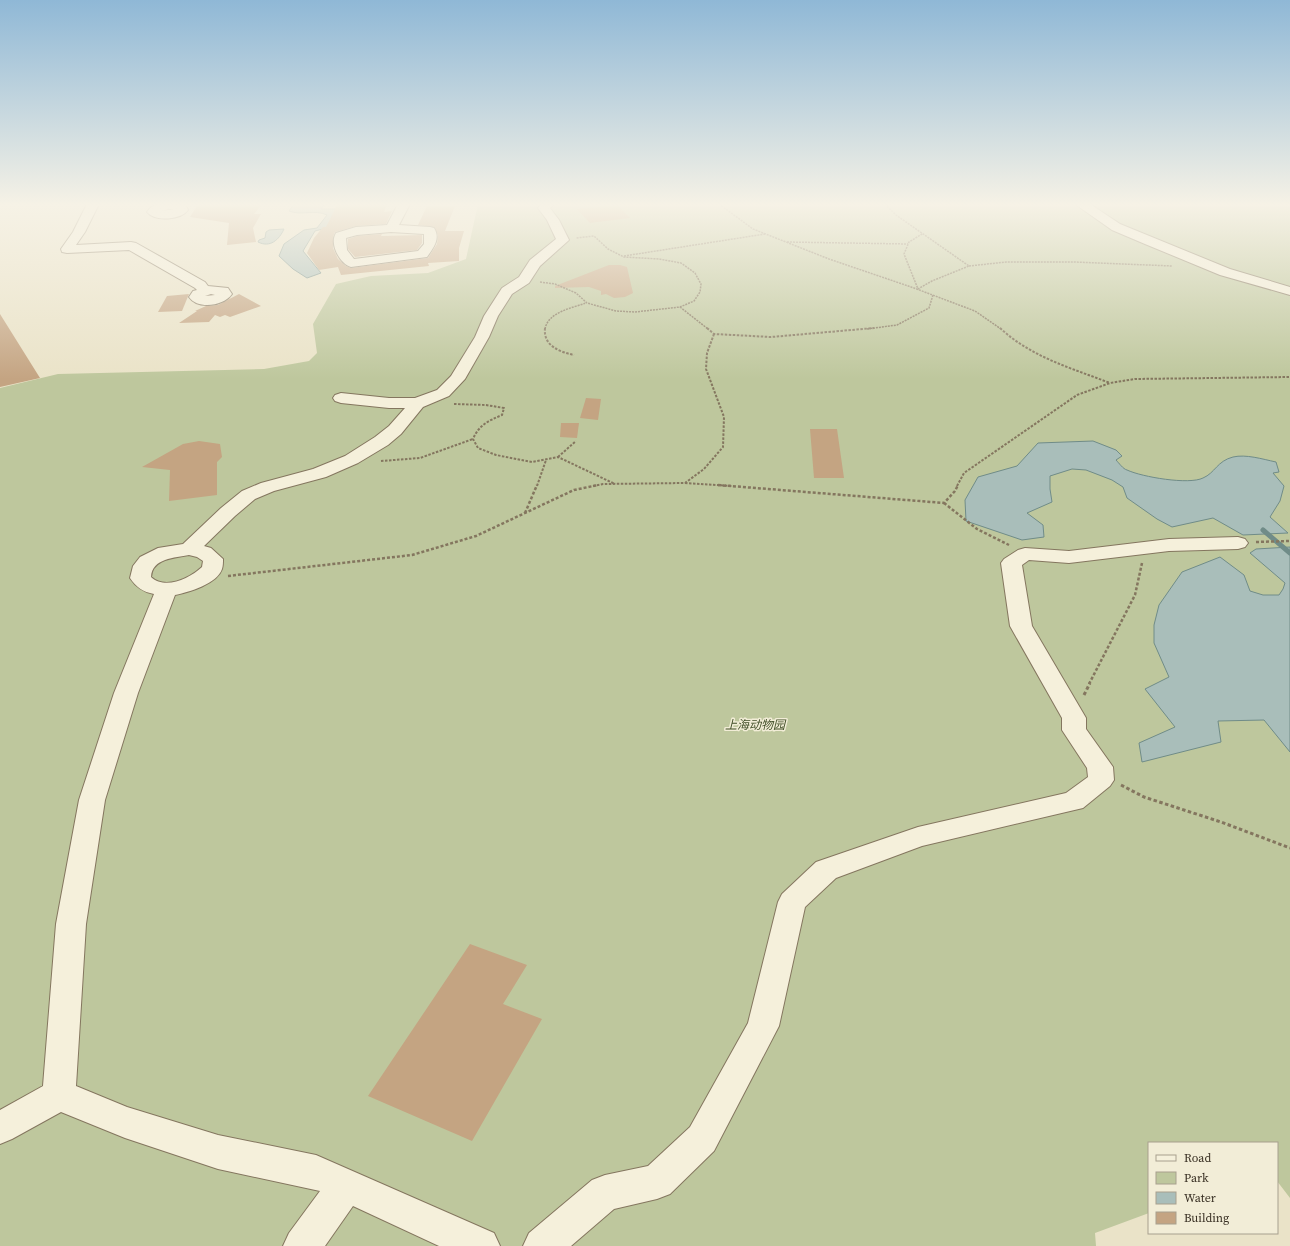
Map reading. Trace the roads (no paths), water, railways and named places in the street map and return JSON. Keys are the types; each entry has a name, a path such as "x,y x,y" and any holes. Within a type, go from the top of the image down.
{"street":[{"path":"160,262 200,285 205,291"},
{"path":"341,398 389,403 417,403 443,393 457,379 482,337 491,316 507,291 524,280 536,262"},
{"path":"1201,262 1225,272 1290,290"},
{"path":"189,549 240,502 256,492 304,477 341,463 371,449 389,436 408,418 417,403"},
{"path":"542,1246 605,1193 657,1182 702,1139 763,1026 792,902 826,870 918,837 1074,800 1101,780 1100,767 1074,730 1074,718 1021,626 1011,563 1025,554 1069,557 1169,545 1245,543"},
{"path":"189,549 204,552 213,559 212,569 208,574 193,583 167,589 156,588 143,583 140,578 140,574 146,563 161,554 170,551 189,549"},
{"path":"59,1094 71,924 92,800 126,693 167,589"},
{"path":"0,1128 59,1094"},
{"path":"59,1094 125,1122 218,1152 316,1172 481,1246"},
{"path":"302,1246 347,1186"}],"water":[{"path":"286,262 312,262 321,273 307,278"},
{"path":"1093,441 1116,450 1122,456 1116,460 1126,469 1134,473 1165,479 1187,481 1203,478 1223,461 1238,456 1249,456 1276,462 1279,472 1273,473 1284,486 1280,501 1270,517 1288,533 1243,535 1213,518 1172,527 1157,519 1127,498 1123,487 1112,480 1086,470 1072,469 1050,476 1052,502 1027,513 1043,525 1044,537 1022,540 966,521 965,500 978,477 1017,466 1038,443"},
{"path":"1290,547 1290,752 1264,720 1218,721 1221,742 1142,762 1139,743 1175,727 1145,689 1169,677 1154,643 1154,625 1159,605 1182,572 1220,557 1244,575 1250,591 1263,595 1279,595 1285,583 1250,553 1256,549"}],"waterway":[{"path":"1263,530 1290,553"}],"park label":[{"name":"上海动物园","path":"755,725"}]}
